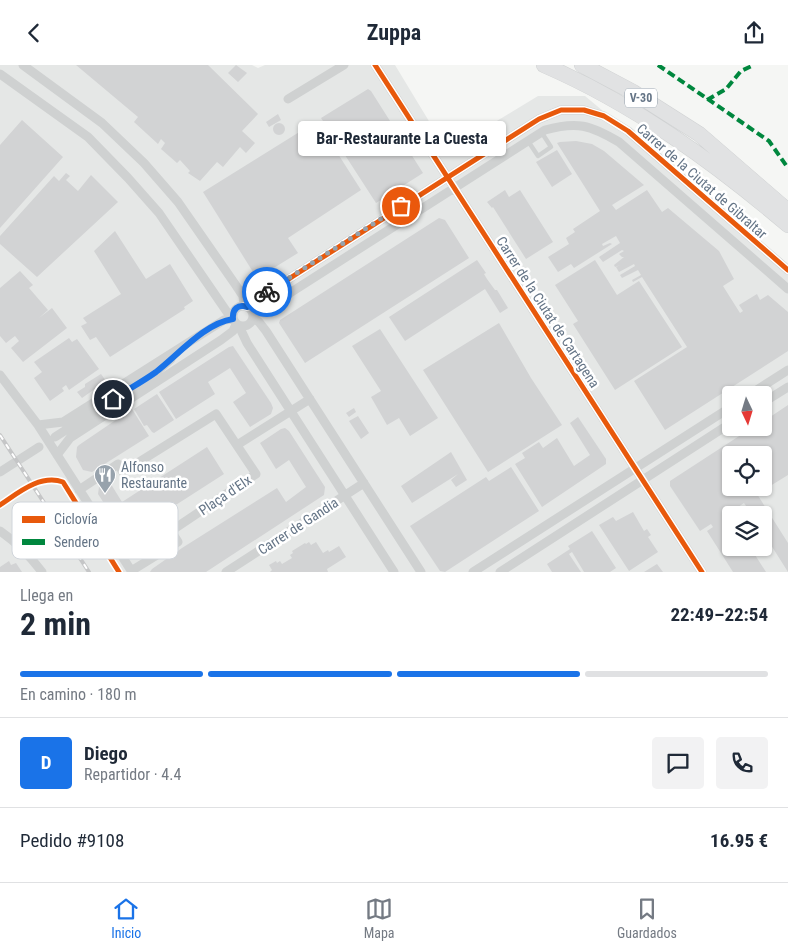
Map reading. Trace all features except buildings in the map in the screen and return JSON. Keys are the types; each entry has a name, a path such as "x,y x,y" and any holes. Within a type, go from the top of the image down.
{"highway":[{"name":"V-30","path":"544,65 624,105 666,131 754,196 788,225"},
{"name":"V-30","path":"582,65 633,93 699,134 788,211"},
{"path":"699,134 717,143 788,199"}],"street":[{"path":"23,65 102,123 144,163 178,202 236,284 253,317 259,321 421,572"},
{"path":"288,99 344,65"},
{"name":"Carrer de la Ciutat de Cartagena","path":"375,65 702,572"},
{"path":"0,74 88,137 159,213 235,321 247,343 394,572"},
{"name":"Carrer de la Ciutat de Gibraltar","path":"246,306 539,119 561,110 584,110 604,115 628,131 788,271"},
{"name":"Carrer de la Ciutat de Gibraltar","path":"543,131 562,125 584,125 603,132 619,141 788,289"},
{"path":"38,425 63,423 224,320 246,325 253,317 268,307 543,131"},
{"path":"57,455 70,438 233,331 235,309 246,306"},
{"path":"55,437 156,372 200,335"},
{"path":"156,372 209,348"},
{"path":"763,386 788,370"},
{"path":"0,375 38,425 87,502"},
{"path":"772,397 788,387"},
{"path":"237,445 310,399"},
{"path":"473,572 722,413"},
{"name":"Plaça d'Elx","path":"79,490 118,464 123,472 216,414 256,474 178,526"},
{"path":"500,572 722,429"},
{"path":"0,472 39,447"},
{"name":"Carrer de Gandia","path":"226,572 364,483"},
{"path":"0,531 12,539"},
{"path":"32,559 42,572"},
{"path":"124,559 132,571"},
{"name":"Plaça d'Elx","path":"132,571 151,559"}],"lane":[{"path":"528,141 538,156 551,147 543,131"}],"shaded area":[{"path":"0,65 252,65 258,68 265,65 395,65 447,151 538,96 585,96 788,265 788,572 0,572"}],"railway":[{"path":"0,435 44,502"},
{"path":"81,559 89,572"}],"marked path":[{"path":"658,65 769,141 788,168"},
{"path":"707,100 726,89 741,71 754,65"}],"cycle path":[{"path":"375,65 702,572"},
{"path":"244,306 247,307 539,119 561,110 584,110 604,116 628,131 788,270"},
{"path":"0,505 30,486 54,480 63,482 75,502"},
{"path":"111,559 119,572"}],"way so far":[{"path":"267,292 401,206"}],"place":[{"name":"Bar-Restaurante La Cuesta","path":"401,206"},
{"name":"Alfonso Restaurante","path":"105,494"}],"route":[{"path":"113,399 156,372 200,335 224,320 233,319 232,315 235,309 244,305 247,307 267,292"}]}
